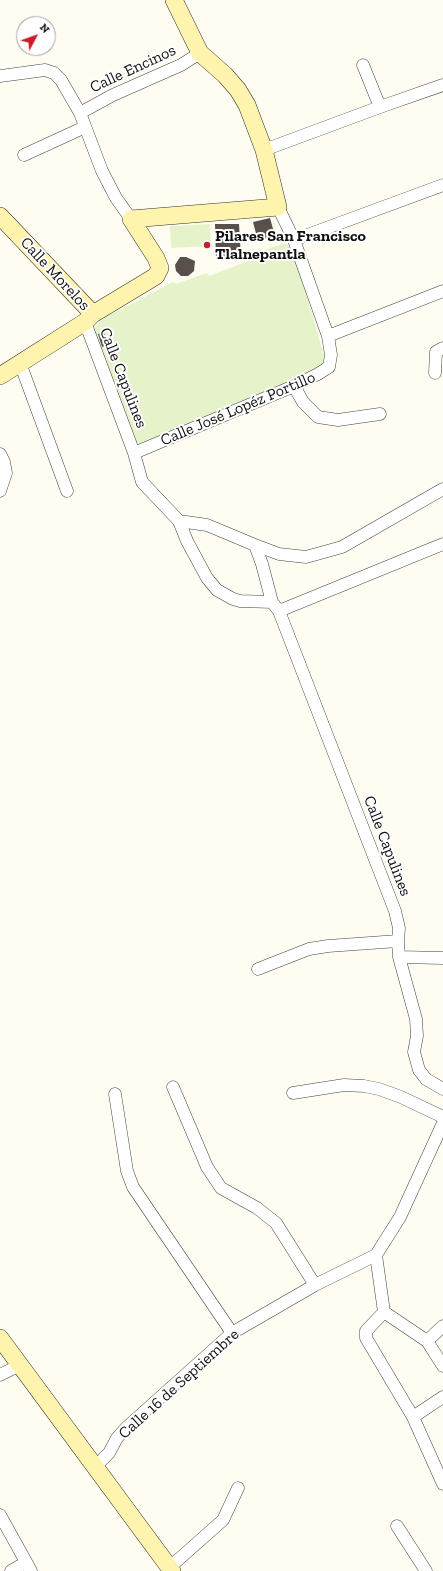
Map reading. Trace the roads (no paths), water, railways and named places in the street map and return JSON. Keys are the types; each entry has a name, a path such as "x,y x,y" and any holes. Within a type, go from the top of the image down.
{"street":[{"path":"174,0 200,53"},
{"name":"Calle Encinos","path":"80,113 113,95 181,65 200,53"},
{"name":"Calle José Lopéz Portillo","path":"134,453 294,386 329,367 332,355 328,336 294,240 278,207 264,150 247,105 238,90 226,75 200,53"},
{"path":"363,65 380,106"},
{"path":"0,76 45,70 54,73 60,80 80,113 102,171 116,198 156,258 160,268 156,276 0,376"},
{"path":"264,150 380,106 443,85"},
{"path":"24,155 86,127"},
{"path":"294,240 443,185"},
{"path":"131,219 278,207"},
{"name":"Calle Morelos","path":"0,216 89,318"},
{"path":"328,336 443,291"},
{"name":"Calle Capulines","path":"89,318 134,453 142,482 179,521 187,541 207,578 217,590 233,599 275,607 443,544"},
{"path":"435,373 436,352 443,348"},
{"path":"20,363 67,491"},
{"path":"294,386 303,402 318,417 338,420 380,414"},
{"path":"0,454 4,462 6,473 0,491"},
{"path":"179,521 207,525 279,554 306,557 342,547 443,489"},
{"path":"255,545 275,607"},
{"name":"Calle Capulines","path":"275,607 395,911 399,928 399,957 416,1019 417,1036 414,1052 419,1070 426,1079 443,1089"},
{"path":"258,969 309,950 328,946 398,941"},
{"path":"399,957 443,958"},
{"path":"293,1094 344,1085 364,1086 379,1089 401,1097 443,1117"},
{"path":"173,1087 206,1167 221,1188 257,1208 276,1223 315,1285"},
{"path":"115,1094 127,1171 133,1187 232,1333"},
{"path":"443,1123 400,1217 376,1255 384,1312 427,1341 443,1366"},
{"name":"Calle 16 de Septiembre","path":"96,1466 109,1453 116,1438 126,1428 232,1333 315,1285 376,1255"},
{"path":"384,1312 366,1331 366,1338 413,1417 443,1484"},
{"path":"427,1341 443,1326"},
{"path":"0,1338 171,1569 223,1520 238,1488"},
{"path":"0,1375 20,1365"},
{"path":"413,1417 443,1397"},
{"path":"0,1515 28,1567 11,1571"},
{"path":"397,1526 426,1571"}],"place":[{"name":"Pilares San Francisco Tlalnepantla","path":"207,245"}]}
